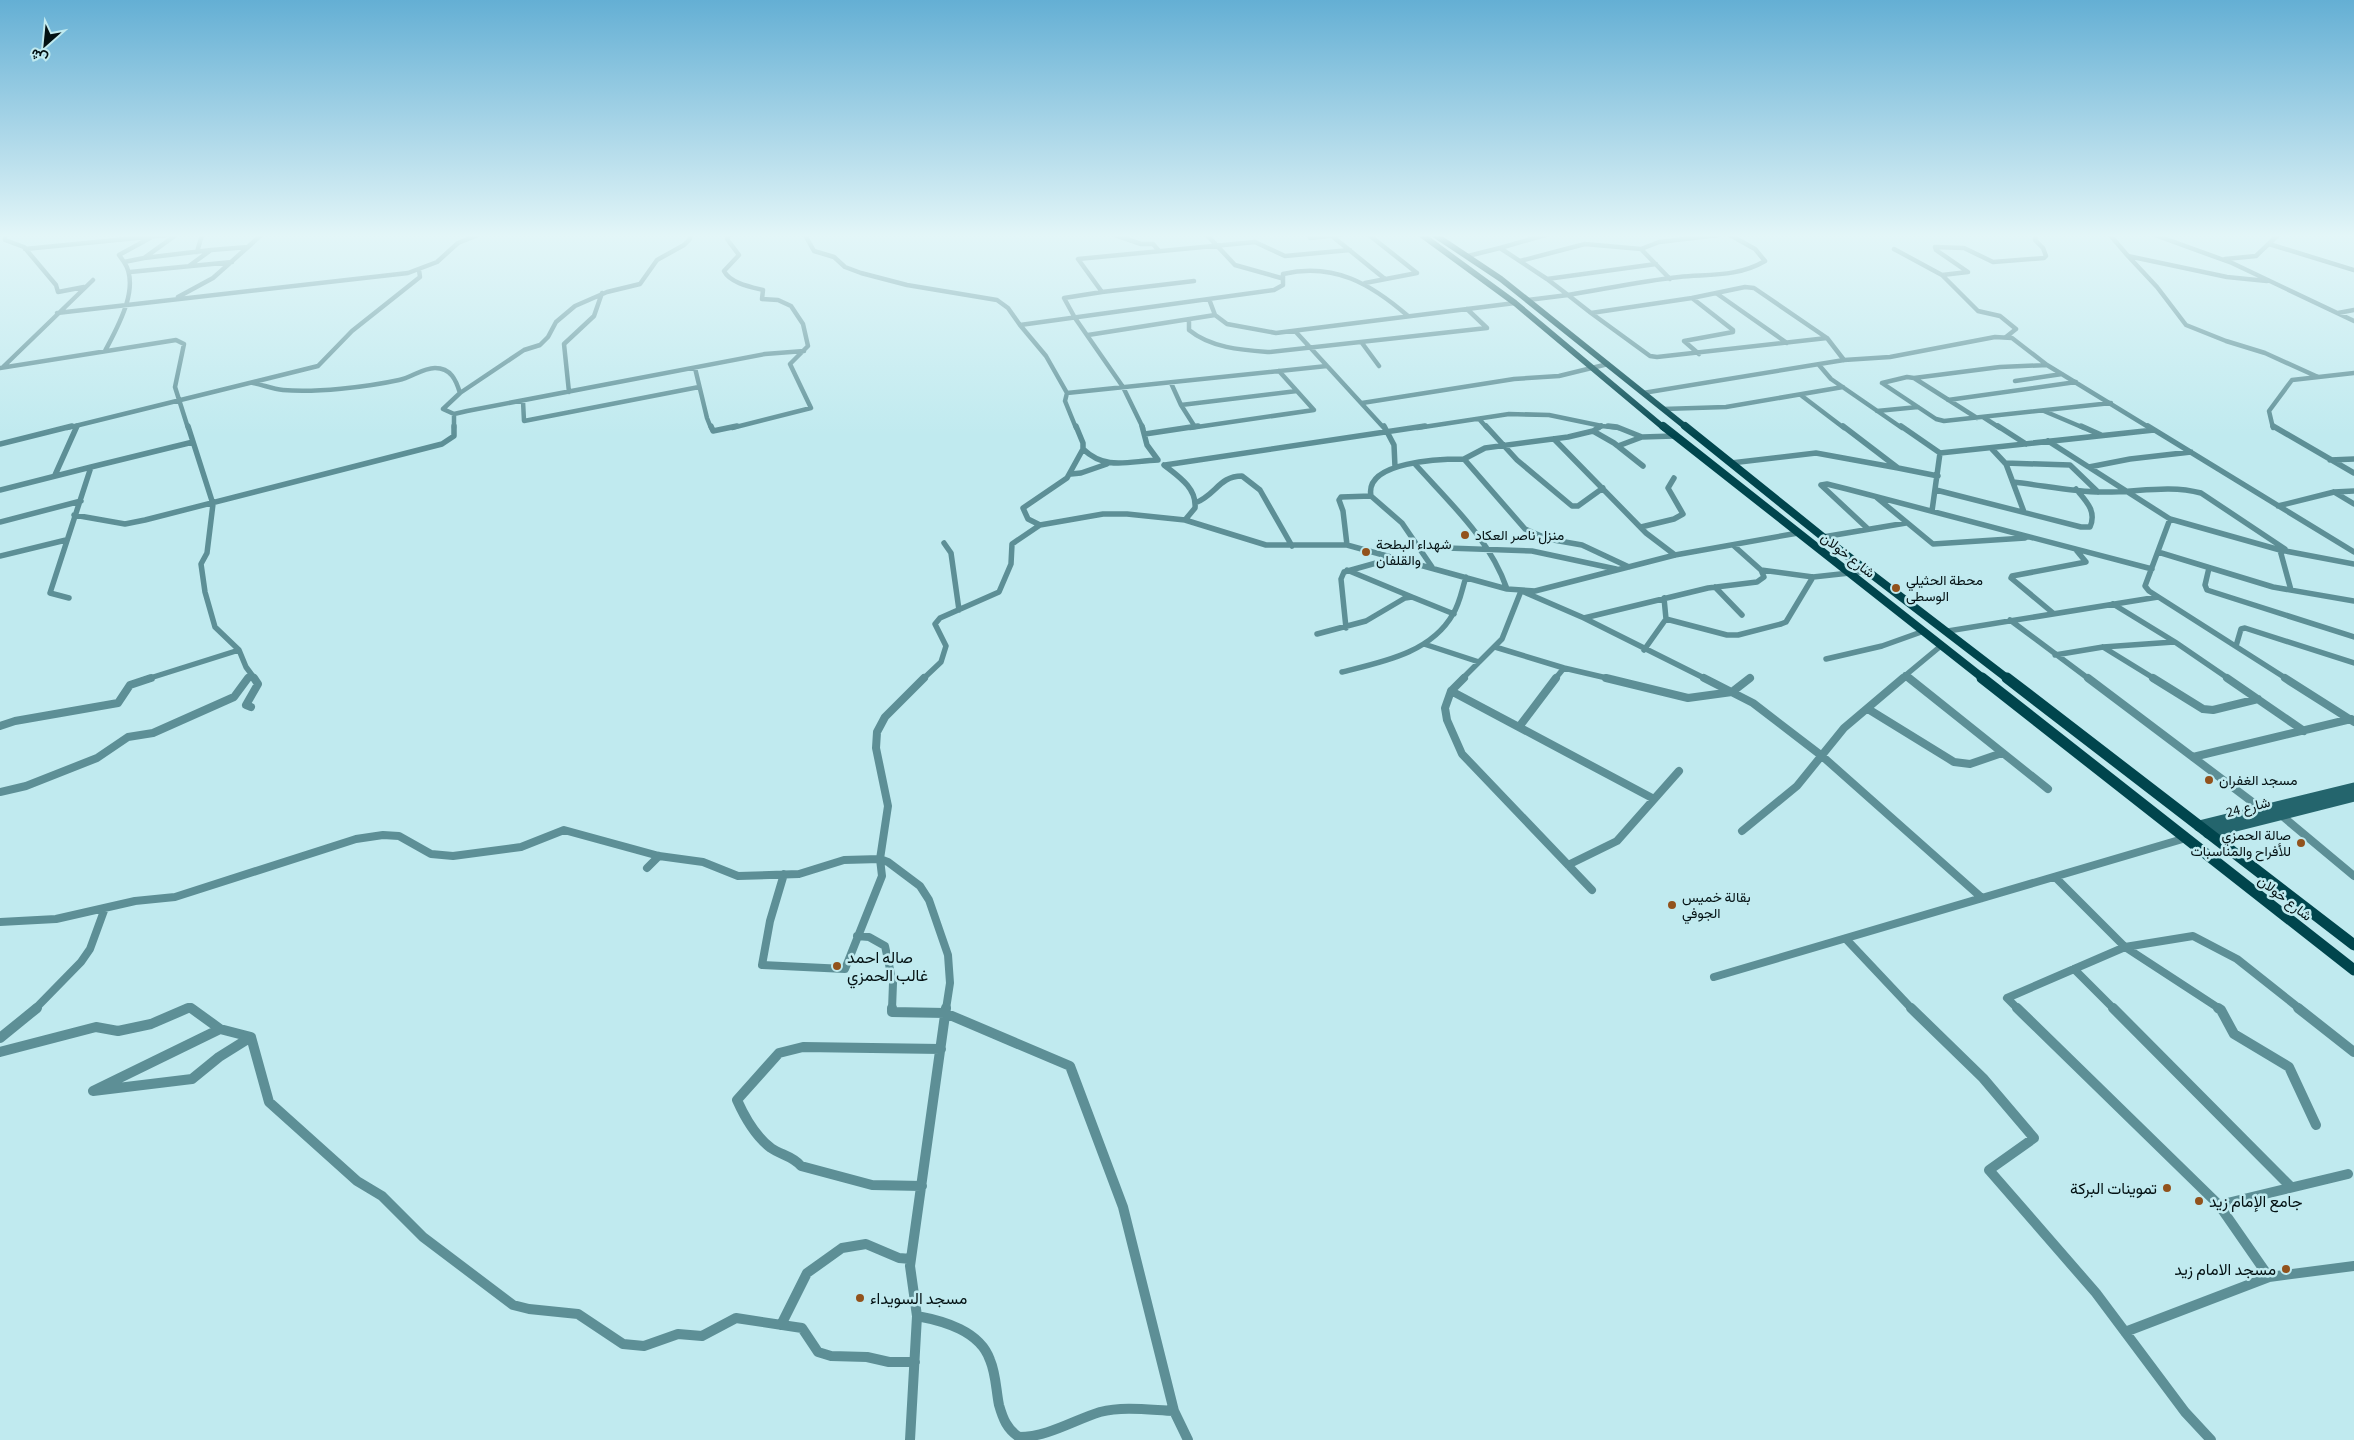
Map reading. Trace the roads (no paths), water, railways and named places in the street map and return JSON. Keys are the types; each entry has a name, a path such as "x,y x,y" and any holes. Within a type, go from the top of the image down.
{"main road":[{"name":"شارع خولان","path":"1531,302 1823,537 2354,944"},
{"name":"شارع خولان","path":"1515,303 1593,366 1674,436 2354,970"}],"street":[{"path":"1,367 68,302"},
{"path":"105,352 115,334 126,302"},
{"path":"56,313 156,302"},
{"path":"0,444 318,366 352,331 388,302"},
{"path":"583,302 561,317 548,337 540,344 524,350 460,393 443,409 454,414 766,354 804,351"},
{"path":"569,392 564,344 580,331 601,307 601,302"},
{"path":"695,368 706,418 713,430 802,412 812,408 790,364 808,346 807,336 798,312 792,306 782,302"},
{"path":"1000,302 1008,308 1046,356 1067,393 1065,401 1083,443 1083,449 1071,474 1062,483 1048,490 1023,508 1028,519 1040,525"},
{"path":"1066,302 1075,318 1123,387 1146,434 1147,445 1158,460 1192,491 1195,503 1194,509 1185,520"},
{"path":"1020,325 1186,302"},
{"path":"1210,302 1215,316 1226,324 1265,332 1295,332 1515,303"},
{"path":"1392,302 1408,316"},
{"path":"1577,302 1650,356 1666,358 1828,338"},
{"path":"1591,313 1664,302"},
{"path":"1697,302 1733,330 1733,332 1684,341 1699,354"},
{"path":"1729,302 1787,343"},
{"path":"1775,302 1828,338 1844,360"},
{"path":"1967,302 1978,311 2000,316 2016,329 2006,337"},
{"path":"2169,302 2186,325 2226,341 2265,353 2318,377"},
{"path":"2314,302 2354,321"},
{"path":"1189,320 1189,330 1193,335 1217,344 1256,351 1312,349 1487,328 1467,309"},
{"path":"2338,313 2354,310"},
{"path":"1088,335 1215,316"},
{"path":"1295,332 1362,403 1388,434 1394,445 1395,467"},
{"path":"1643,393 1844,360 1890,357 2006,337 2015,340 2047,365 2354,552"},
{"path":"1,367 182,341 184,344 176,387 213,504 207,553 201,564 205,592 215,627 239,650 258,684 246,705 251,707"},
{"path":"1362,343 1380,366"},
{"path":"1362,403 1514,379 1559,376 1593,366 1608,364"},
{"path":"1819,365 1842,388 1940,453 1992,449 2154,430"},
{"path":"2047,365 2000,367 1914,378 1907,377 1882,383 1939,420 1980,418 2111,403"},
{"path":"1067,393 1327,366"},
{"path":"251,383 283,390 326,389 401,380 424,370 436,368 449,372 456,380 460,393"},
{"path":"1146,434 1314,410 1279,371"},
{"path":"2354,373 2292,380 2270,411 2272,428 2354,473"},
{"path":"2015,381 2062,374"},
{"path":"1914,378 1948,400 2026,444"},
{"path":"1948,400 2076,382"},
{"path":"1171,383 1181,405 1195,427"},
{"path":"523,401 524,421 699,387"},
{"path":"1663,409 1715,408 1802,396 1842,388"},
{"path":"1181,405 1297,391"},
{"path":"1802,396 1898,468"},
{"path":"1877,410 1918,407"},
{"path":"2044,411 2102,435"},
{"path":"74,515 125,524 213,504 442,444 454,436 454,414"},
{"path":"1165,465 1245,452 1388,434 1509,414 1534,414 1617,427 1642,437 1674,436"},
{"path":"1480,420 1502,446 1541,482 1572,506 1578,506 1603,488"},
{"path":"54,475 76,426"},
{"path":"1371,496 1370,491 1375,479 1382,472 1395,467 1457,458 1464,459 1485,448 1554,439 1593,431 1602,426"},
{"path":"1593,431 1618,446 1642,466"},
{"path":"1618,446 1642,437"},
{"path":"1554,439 1646,533 1675,556"},
{"path":"2048,441 2170,520 2280,550 2353,565"},
{"path":"0,490 54,475 193,442"},
{"path":"1083,449 1090,457 1108,464"},
{"path":"1992,449 2005,463 2024,512"},
{"path":"2089,467 2130,459 2192,452"},
{"path":"1731,463 1816,453 1938,476"},
{"path":"1932,512 1940,453"},
{"path":"1464,459 1525,529 1548,539 1582,545 1629,567"},
{"path":"2330,460 2354,459"},
{"path":"1071,474 1081,473 1108,464 1158,460"},
{"path":"2005,463 2070,465 2098,492"},
{"path":"1415,464 1488,548 1504,576 1507,589"},
{"path":"69,598 50,593 91,466"},
{"path":"1195,503 1210,496 1220,481 1226,478 1242,476 1260,490 1292,546"},
{"path":"1641,527 1674,519 1682,514 1668,488 1674,478"},
{"path":"2013,482 2098,492 2128,492 2150,488 2175,487 2201,493 2289,552"},
{"path":"1867,528 1822,488 1821,485 1827,484 2152,569"},
{"path":"1936,490 2081,527 2090,526 2093,520 2090,506 2076,489"},
{"path":"2278,506 2334,492 2354,490"},
{"path":"2334,492 2354,504"},
{"path":"1347,545 1343,511 1339,500 1341,497 1348,496 1371,496 1402,523 1432,567"},
{"path":"1874,496 1930,542 1938,544 2032,538"},
{"path":"0,522 81,501"},
{"path":"784,874 770,921 762,965 845,969 866,912 877,893 882,876 880,859 888,806 876,748 877,732 885,718 941,662 946,646 935,624 940,618 999,592 1011,564 1012,544 1040,525 1103,514 1127,514 1185,520 1266,545 1347,545 1507,589 1521,591 1535,591 1675,556 1798,533"},
{"path":"2170,520 2146,586 2149,591 2353,719"},
{"path":"1823,537 1867,528 1906,523"},
{"path":"0,556 66,540"},
{"path":"944,543 951,553 959,610"},
{"path":"1584,618 1664,598 1757,582 1764,577 1761,570 1733,545"},
{"path":"1418,546 1532,551 1619,570"},
{"path":"2053,613 2011,578 2012,576 2086,562 2075,549"},
{"path":"2280,550 2291,590"},
{"path":"2158,552 2291,590 2354,601"},
{"path":"1346,628 1341,579 1344,572 1395,558"},
{"path":"2209,568 2205,585 2207,590 2354,637"},
{"path":"1347,570 1454,614"},
{"path":"1761,570 1814,577 1868,570"},
{"path":"1342,672 1407,653 1435,638 1454,614 1466,577"},
{"path":"1666,620 1728,635 1738,635 1781,624 1786,622 1814,577"},
{"path":"1715,588 1742,614"},
{"path":"1521,591 1584,618 1644,650 1753,703 1787,727 1822,756 1982,898"},
{"path":"1521,591 1502,639 1451,691 1445,708 1447,720 1462,754 1592,890"},
{"path":"1318,634 1346,628 1366,621 1405,598 1412,597"},
{"path":"1948,631 2158,597"},
{"path":"1644,650 1666,620 1664,598"},
{"path":"2113,604 2175,642 2304,731"},
{"path":"2010,620 2263,810"},
{"path":"2236,646 2241,629 2245,628 2354,663"},
{"path":"1826,659 1882,646 1924,631"},
{"path":"2055,654 2175,642"},
{"path":"1424,644 1479,662"},
{"path":"1742,831 1797,786 1844,728 1942,645"},
{"path":"1495,647 1564,668 1688,698 1732,692 1750,678"},
{"path":"2103,648 2203,709 2212,710 2258,699"},
{"path":"0,726 15,721 118,703 130,685 239,650"},
{"path":"1519,727 1564,668"},
{"path":"0,792 26,786 97,758 128,737 153,733 234,697 251,674"},
{"path":"1905,675 2048,789"},
{"path":"1451,691 1654,799"},
{"path":"1868,709 1954,762 1970,764 2002,753"},
{"path":"2193,757 2353,719"},
{"path":"1568,865 1617,841 1679,771"},
{"name":"شارع 24","path":"2203,829 2263,810 2354,789"},
{"name":"شارع 24","path":"2203,829 2281,815 2354,796"},
{"path":"2281,815 2353,875"},
{"path":"0,922 56,919 135,901 175,897 356,839 382,836 397,836 408,840 422,850 443,856 512,849 527,845 556,831 564,830 658,856 703,862 738,876 799,874 844,860 880,859 888,862 920,886 929,900 948,955 950,983 911,1260 917,1316 910,1440"},
{"path":"1714,977 2186,838"},
{"path":"647,868 658,856"},
{"path":"2055,877 2125,947 2221,1010 2234,1034 2288,1068 2316,1125"},
{"path":"0,1038 38,1007 81,962 90,949 105,908"},
{"path":"857,936 869,937 885,946 893,983 892,1012 946,1013 1070,1066 1123,1206 1174,1411 1188,1440"},
{"path":"2269,1277 2220,1205 2007,998 2125,947 2193,936 2237,960 2354,1052"},
{"path":"1846,939 1917,1014 1983,1078 2034,1138 1989,1170 2096,1293 2185,1412 2211,1440"},
{"path":"2074,969 2290,1186"},
{"path":"0,1052 96,1027 118,1031 151,1024 190,1007 220,1029 251,1037"},
{"path":"220,1029 93,1091 192,1079 219,1057 251,1037"},
{"path":"251,1037 268,1102 357,1181 382,1196 443,1254 514,1305 529,1309 578,1314 623,1344 644,1346 678,1334 691,1337 702,1336 736,1318 802,1328 818,1352 831,1356 867,1358 889,1362 915,1362"},
{"path":"922,1186 872,1185 801,1166 796,1159 784,1156 771,1148 752,1130 737,1100 779,1053 803,1047 941,1049"},
{"path":"2220,1205 2290,1186 2348,1174"},
{"path":"780,1325 807,1273 842,1248 866,1244 900,1258 911,1260"},
{"path":"2125,1332 2269,1277 2354,1266"},
{"path":"917,1316 942,1320 975,1339 990,1357 1001,1415 1012,1433 1020,1438 1038,1437 1103,1412 1130,1408 1174,1411"}],"place":[{"name":"منزل ناصر العكاد","path":"1465,535"},
{"name":"شهداء البطحة والقلفان","path":"1366,552"},
{"name":"محطة الحثيلي الوسطى","path":"1896,588"},
{"name":"مسجد الغفران","path":"2209,780"},
{"name":"صالة الحمزي للأفراح والمناسبات","path":"2301,843"},
{"name":"بقالة خميس الجوفي","path":"1672,905"},
{"name":"صاله احمد غالب الحمزي","path":"837,966"},
{"name":"تموينات البركة","path":"2167,1188"},
{"name":"جامع الإمام زيد","path":"2199,1201"},
{"name":"مسجد الامام زيد","path":"2286,1269"},
{"name":"مسجد السويداء","path":"860,1298"}]}
